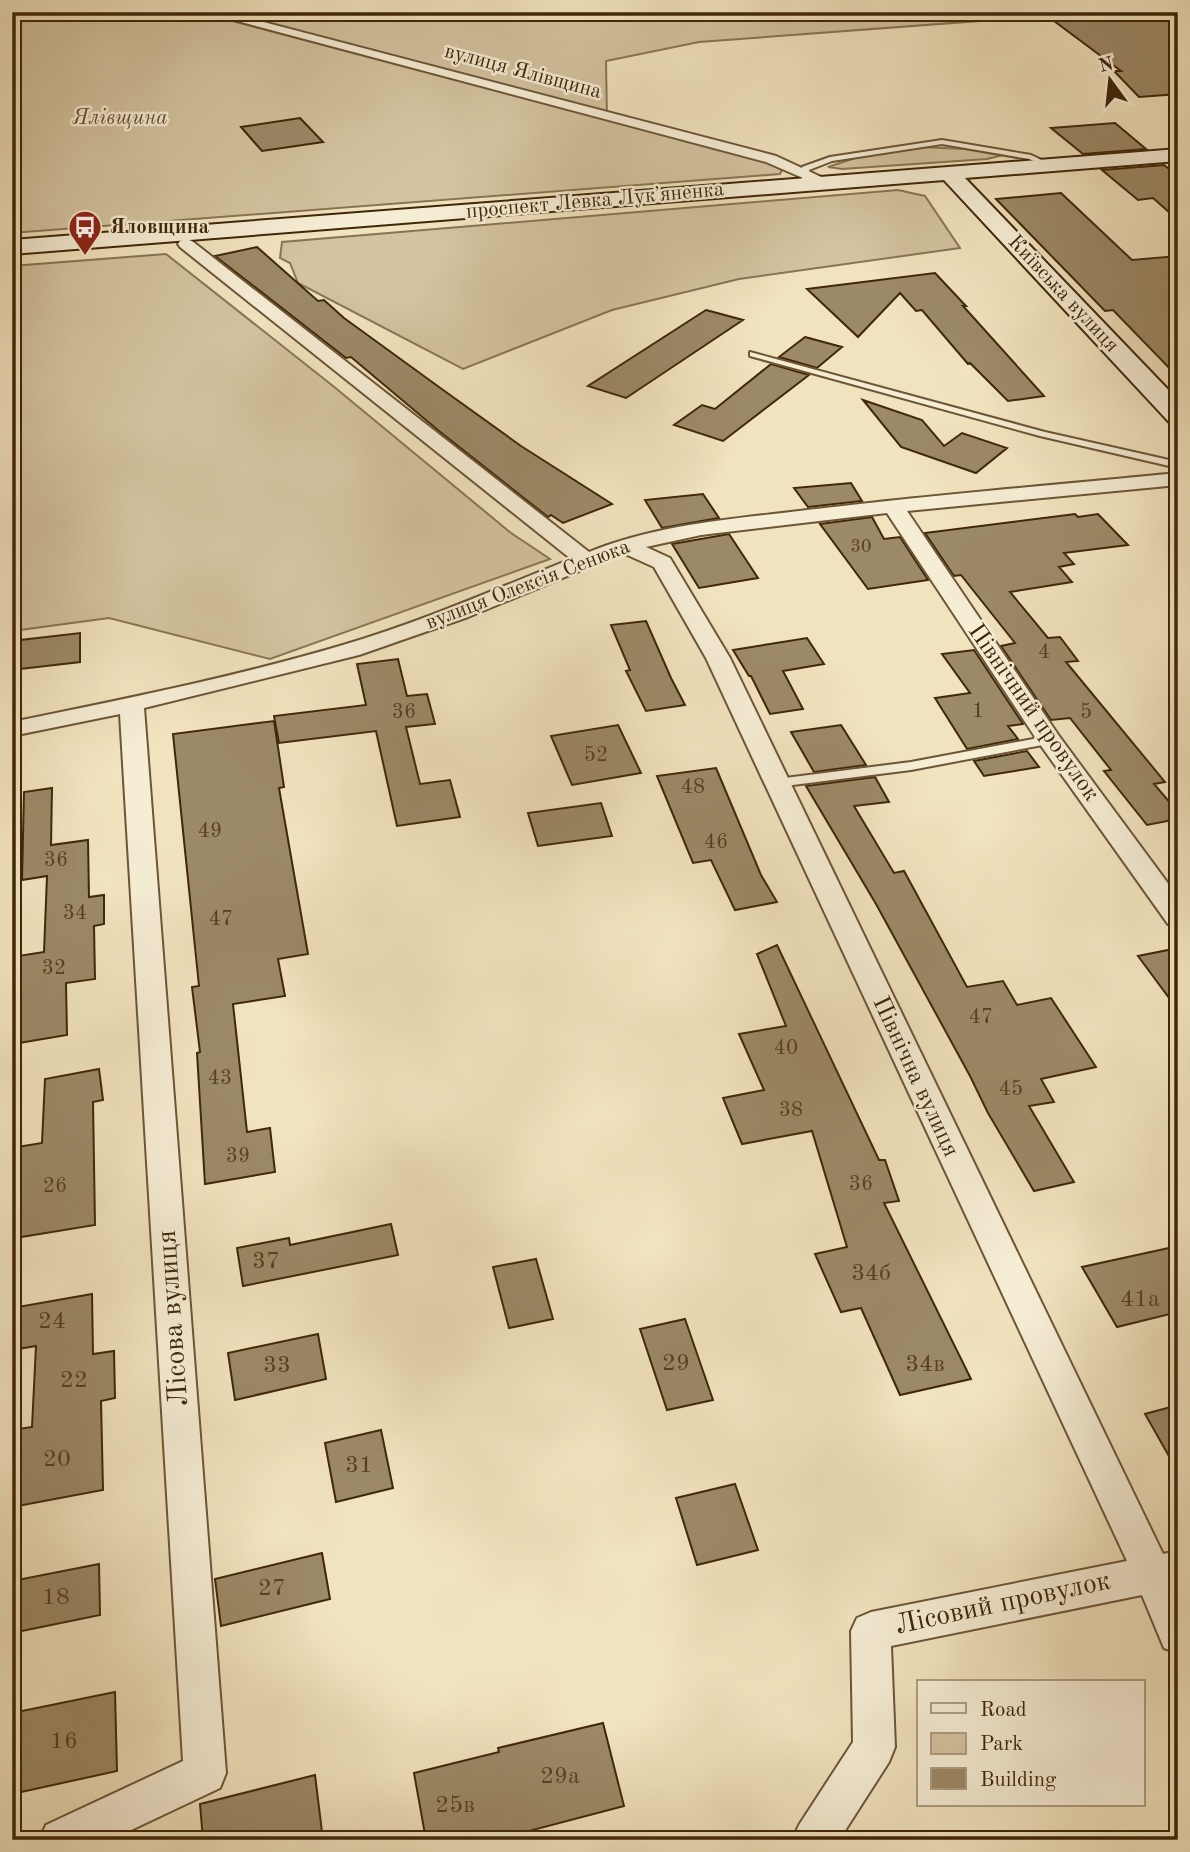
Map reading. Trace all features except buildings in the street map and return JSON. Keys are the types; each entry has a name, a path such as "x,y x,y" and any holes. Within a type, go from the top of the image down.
{"main road":[{"name":"проспект Левка Лукʼяненка","path":"12,247 811,179 1178,155"},
{"name":"Київська вулиця","path":"948,172 1178,416"}],"street":[{"name":"вулиця Ялівщина","path":"209,12 771,159 811,179"},
{"path":"186,244 586,560"},
{"name":"вулиця Олексія Сенюка","path":"12,729 132,704 351,650 460,612 624,545 701,529 893,506 1178,479"},
{"name":"Північний провулок","path":"893,506 1049,740 1178,917"},
{"name":"Північна вулиця","path":"624,545 662,563 718,657 776,783 1165,1571 1178,1634"},
{"name":"Лісова вулиця","path":"61,1840 205,1773 132,704"},
{"name":"Лісовий провулок","path":"814,1840 874,1747 871,1631 1165,1571"}],"lane":[{"path":"886,143 915,140 942,142 1031,157 1046,164"},
{"path":"830,159 942,142"},
{"path":"811,179 805,169 858,147"},
{"path":"753,354 1043,434 1178,465"},
{"path":"776,783 911,766 1049,740"}],"green space":[{"name":"Ялівщина","path":"12,12 1026,12 1033,17 699,42 606,61 607,120 784,166 780,174 12,233"},
{"path":"919,147 966,149 1003,155 987,159 842,169 828,167 864,155"},
{"path":"898,190 925,196 960,248 739,279 612,310 463,369 298,283 290,263 280,258 282,242"},
{"path":"166,254 333,386 511,533 550,559 270,659 109,618 12,631 12,266"}],"place":[{"name":"Яловщина","path":"85,257"}]}
